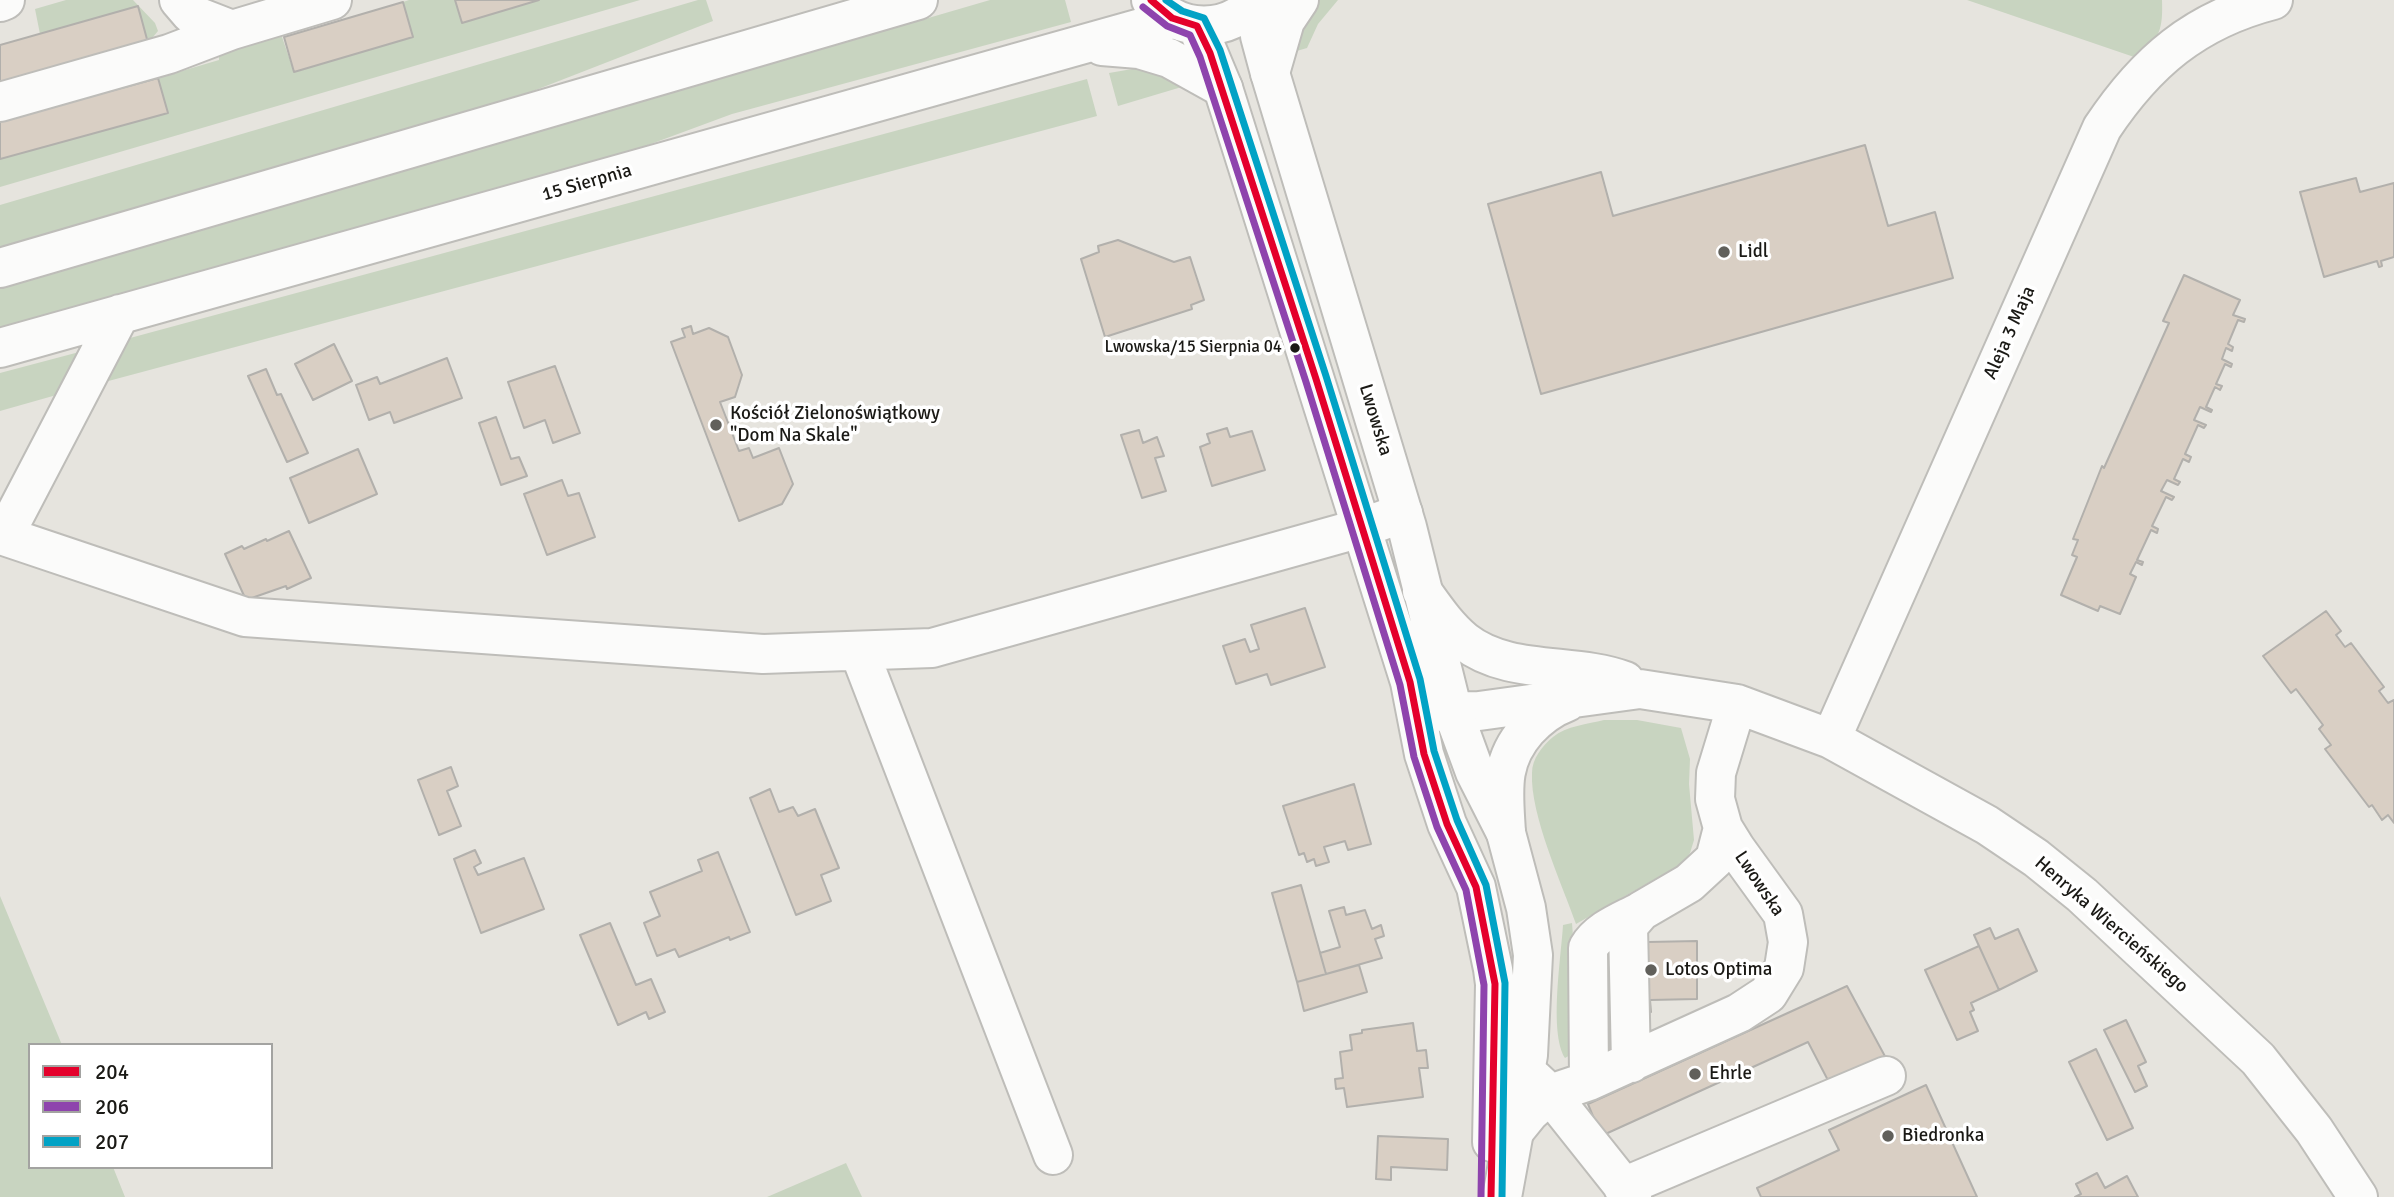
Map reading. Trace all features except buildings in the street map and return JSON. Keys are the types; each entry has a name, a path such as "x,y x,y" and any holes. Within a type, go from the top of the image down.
{"street":[{"path":"179,0 191,14 232,30"},
{"path":"232,30 258,0"},
{"path":"0,102 169,54 232,30 332,0"},
{"path":"0,268 918,0"},
{"path":"1270,73 1285,21 1299,0"},
{"name":"Aleja 3 Maja","path":"1831,739 2102,128 2121,99 2143,74 2173,47 2215,20 2242,8 2273,0"},
{"name":"Lwowska","path":"1257,1 1260,36 1270,73 1403,513 1422,591 1431,695 1424,754 1447,824 1476,887 1495,984 1505,1020 1538,1081"},
{"name":"15 Sierpnia","path":"0,348 1089,44 1174,15 1221,24 1235,19 1257,1"},
{"name":"Lwowska","path":"1174,15 1223,88 1361,528 1431,695 1507,833"},
{"path":"1089,44 1139,49 1169,58 1223,88"},
{"path":"120,314 2,536 245,617 763,654 932,648 1361,528 1403,513"},
{"name":"Henryka Wiercieńskiego","path":"1422,591 1442,620 1466,643 1485,654 1526,664 1608,675 1640,689 1737,704 1831,739 1987,825 2036,858 2082,895 2258,1059 2314,1130 2358,1197"},
{"path":"859,651 1053,1155"},
{"name":"Henryka Wiercieńskiego","path":"1431,695 1486,667 1526,664"},
{"name":"Henryka Wiercieńskiego","path":"1431,695 1479,711 1640,689"},
{"name":"Lwowska","path":"1502,1197 1512,1134 1538,1081 1533,955 1526,908 1507,833 1504,783 1507,760 1518,740 1538,718 1559,705 1583,696"},
{"name":"Lwowska","path":"1538,1081 1590,1081 1631,1063 1739,1013 1768,994 1784,968 1788,942 1783,914 1723,828 1715,799 1716,773 1737,704"},
{"path":"1590,1081 1588,948 1594,938 1604,931 1702,873 1715,859 1723,828"},
{"path":"1631,1063 1628,926 1641,911"},
{"name":"Lwowska","path":"1491,1197 1495,984"},
{"path":"1538,1081 1628,1192 1886,1076"}],"green space":[{"path":"66,0 133,0 155,23 158,31 148,43 138,7 40,34 35,9"},
{"path":"455,0 462,23 539,0 640,0 0,187 0,159 167,113 158,78 219,60 219,52 281,34 294,72 412,37 403,2"},
{"path":"698,0 706,0 713,21 510,100 0,248 0,205"},
{"path":"990,0 1065,0 1071,22 732,114 594,165 0,331 0,289"},
{"path":"1315,0 1338,0 1318,24 1307,48 1293,52"},
{"path":"1967,0 2162,0 2162,19 2155,39 2137,58"},
{"path":"1138,68 1153,69 1185,86 1118,106 1109,73"},
{"path":"1087,79 1097,116 101,383 119,341"},
{"path":"83,351 67,392 0,411 0,373"},
{"path":"1604,720 1637,720 1681,728 1690,759 1689,784 1694,840 1683,863 1576,924 1541,829 1533,790 1532,768 1542,749 1558,733"},
{"path":"0,896 61,1043 28,1043 28,1169 114,1169 125,1197 0,1197"},
{"path":"1572,923 1577,989 1572,1054 1565,1058 1558,1031 1557,994 1563,925"},
{"path":"846,1163 862,1197 767,1197"}],"transit line":[{"name":"204","path":"1151,0 1172,18 1197,26 1210,53 1316,379 1410,682 1424,754 1447,824 1476,887 1495,984 1491,1197"},
{"name":"207","path":"1166,0 1182,11 1204,18 1220,50 1326,376 1420,679 1434,751 1457,820 1486,885 1505,983 1502,1197"},
{"name":"206","path":"1143,7 1167,26 1190,35 1200,57 1306,382 1400,685 1414,757 1437,827 1466,890 1484,985 1481,1197"}],"place":[{"name":"Lidl","path":"1724,252"},
{"name":"Lwowska/15 Sierpnia 04","path":"1295,348"},
{"name":"Kościół Zielonoświątkowy \"Dom Na Skale\"","path":"716,425"},
{"name":"Lotos Optima","path":"1651,970"},
{"name":"Ehrle","path":"1695,1074"},
{"name":"Biedronka","path":"1888,1136"}]}
